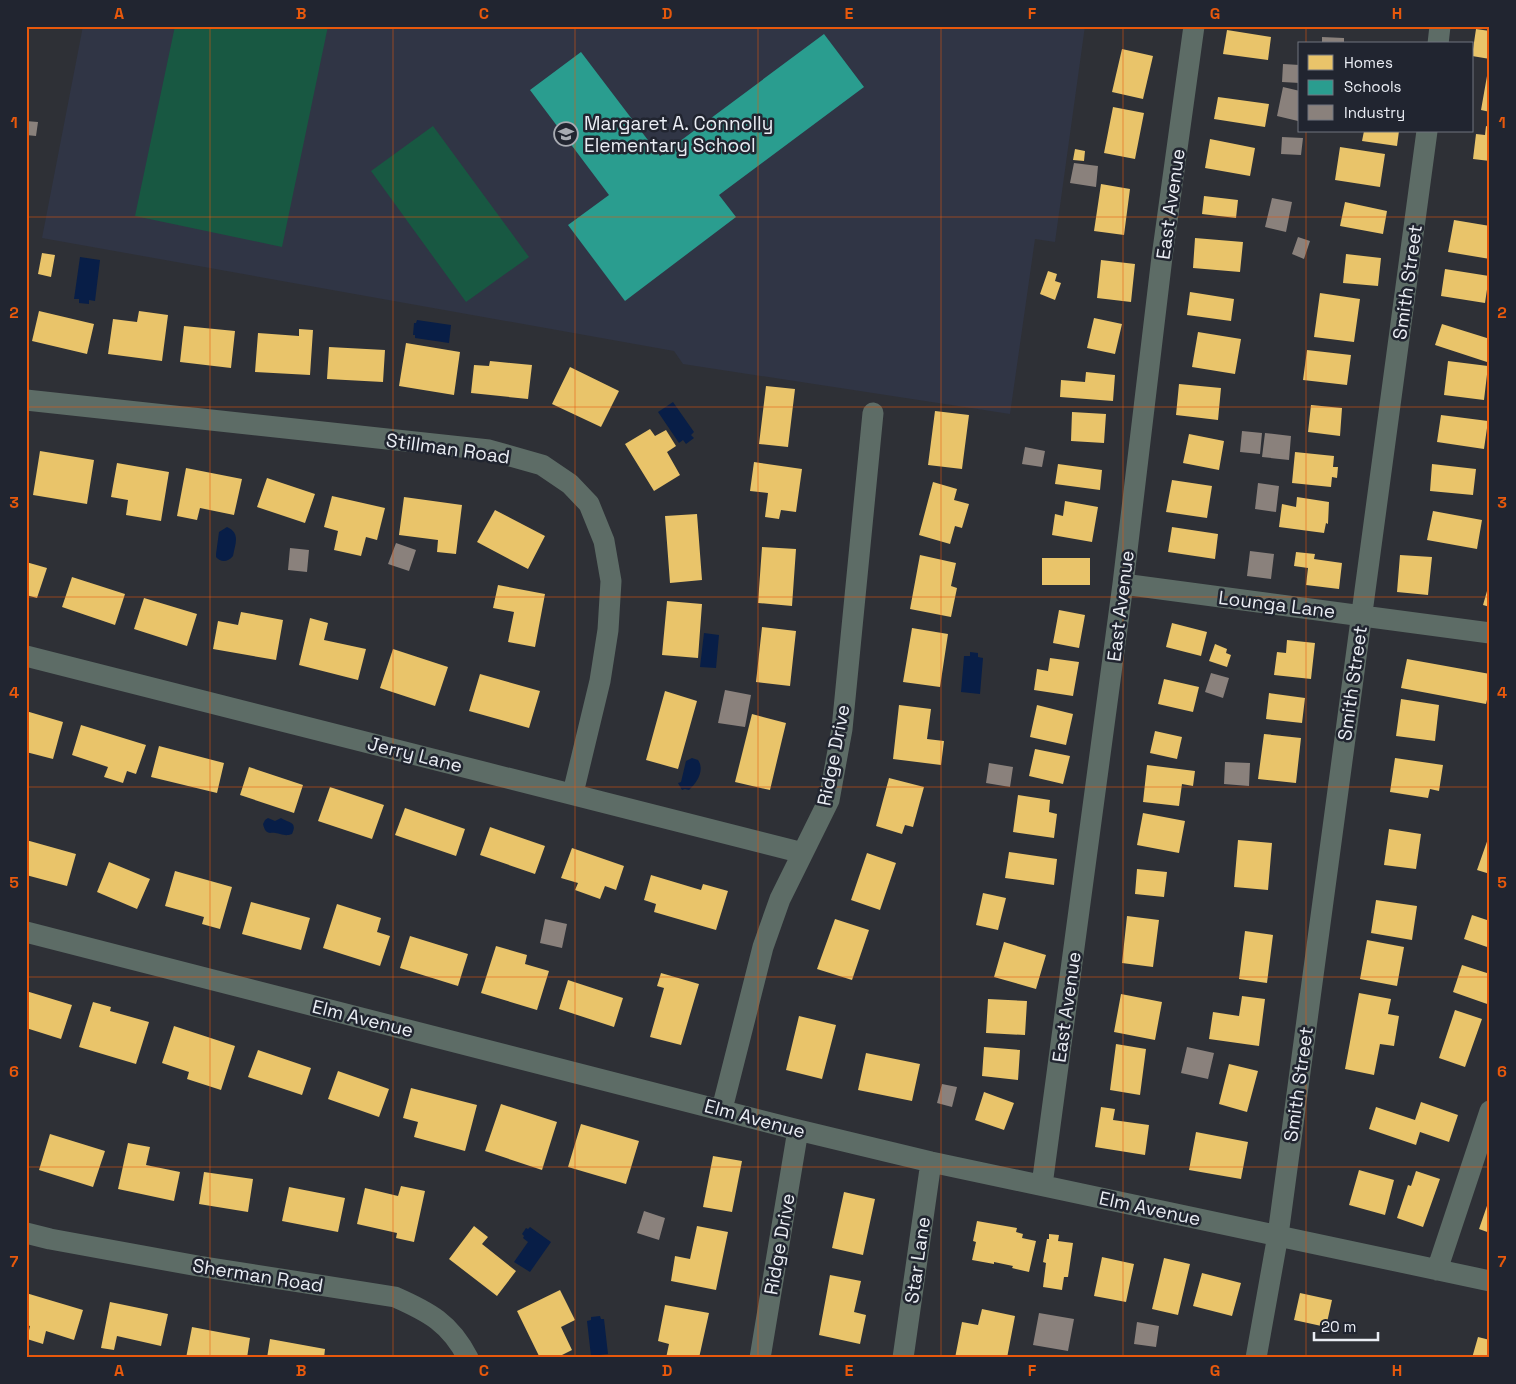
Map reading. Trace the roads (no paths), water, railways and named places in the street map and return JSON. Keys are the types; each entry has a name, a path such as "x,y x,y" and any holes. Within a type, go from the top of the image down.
{"street":[{"name":"East Avenue","path":"1042,1185 1124,584 1162,257 1194,26"},
{"path":"1438,42 1440,26"},
{"name":"Smith Street","path":"1256,1358 1278,1235 1428,132"},
{"name":"Stillman Road","path":"26,400 489,450 542,465 570,484 589,504 604,541 611,581 608,630 600,680 573,794"},
{"name":"Ridge Drive","path":"722,1109 763,947 780,899 828,800 842,730 873,413"},
{"name":"Lounga Lane","path":"1124,584 1490,633"},
{"name":"Jerry Lane","path":"26,656 803,853"},
{"name":"Elm Avenue","path":"26,932 798,1130 931,1162 1490,1281"},
{"path":"1437,1270 1490,1111"},
{"name":"Ridge Drive","path":"760,1358 798,1130"},
{"name":"Star Lane","path":"903,1358 931,1162"},
{"name":"Sherman Road","path":"26,1233 59,1241 198,1266 395,1297 422,1309 443,1324 461,1344 468,1358"}],"water":[{"path":"80,257 100,260 95,301 89,300 89,304 79,303 79,299 74,299"},
{"path":"417,320 451,325 449,343 415,338 415,335 413,335 414,323"},
{"path":"673,402 694,432 691,435 694,438 686,444 683,440 679,443 658,412"},
{"path":"227,527 234,532 236,543 233,556 227,561 222,561 216,557 219,532"},
{"path":"704,633 719,635 716,668 700,667"},
{"path":"970,652 978,653 978,657 983,658 980,694 961,692 964,656 970,656"},
{"path":"692,758 698,760 700,764 699,776 689,790 682,790 678,783 681,782 686,761"},
{"path":"268,818 275,821 281,818 291,823 294,827 292,834 267,832 263,824"},
{"path":"530,1227 551,1242 530,1272 514,1262 528,1242 523,1238 522,1234 526,1228"},
{"path":"600,1316 601,1319 604,1319 608,1354 591,1356 587,1321 591,1320 591,1317"}],"place":[{"name":"Margaret A. Connolly Elementary School","path":"566,134"}]}
